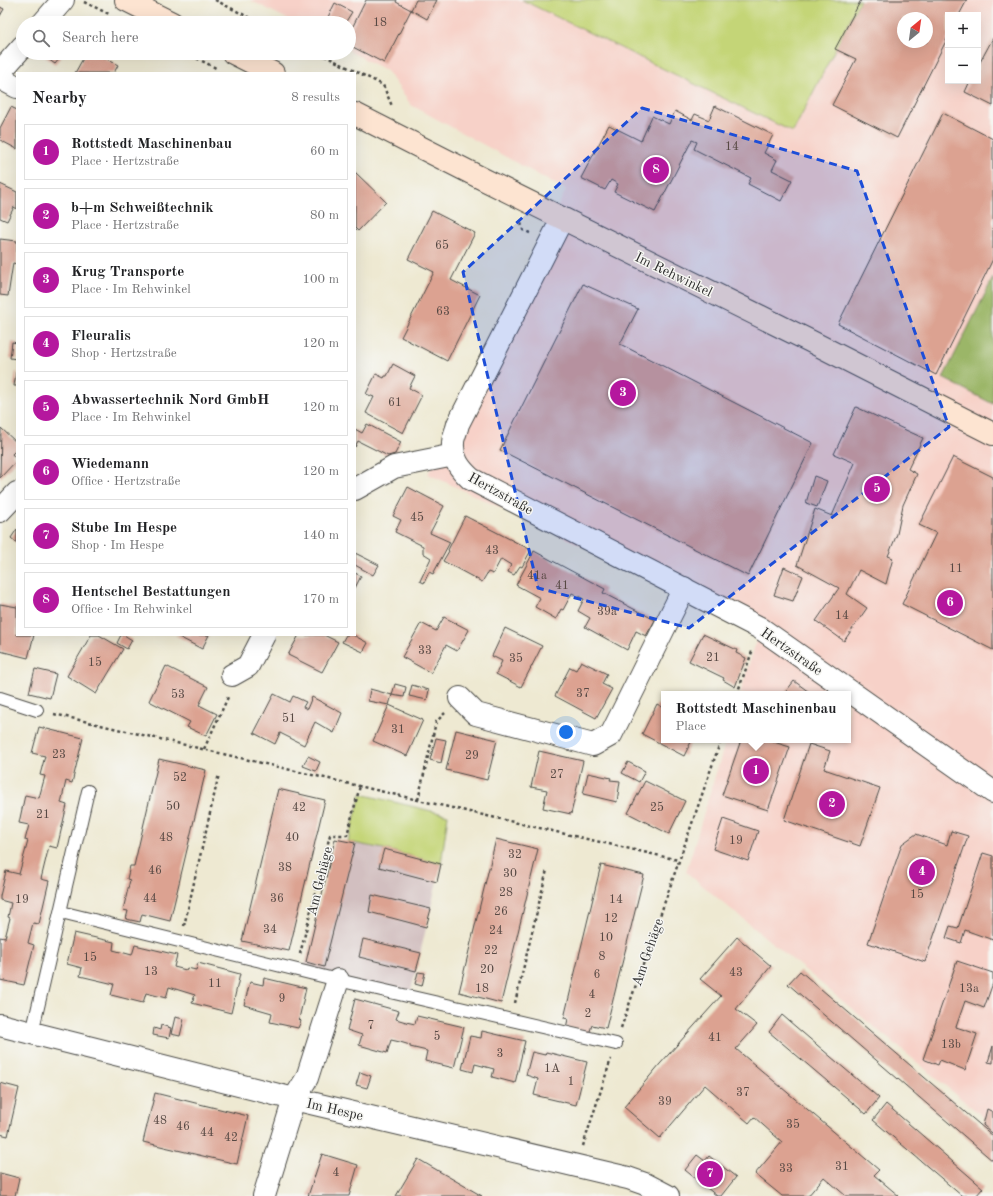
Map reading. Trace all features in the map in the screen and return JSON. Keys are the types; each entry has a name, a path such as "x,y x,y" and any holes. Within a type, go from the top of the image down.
{"street":[{"path":"49,16 62,0"},
{"path":"120,8 148,16"},
{"path":"0,72 16,54"},
{"path":"226,61 269,72"},
{"path":"0,78 16,86"},
{"name":"Im Rehwinkel","path":"356,115 993,434"},
{"path":"356,487 394,467 454,456 453,442 458,424 562,218"},
{"name":"Hertzstraße","path":"454,456 460,469 471,479 760,628 850,691"},
{"path":"0,511 16,494"},
{"path":"460,698 476,714 594,745 611,735 684,588"},
{"path":"232,674 248,666 263,636"},
{"name":"Hertzstraße","path":"851,692 993,792"},
{"path":"264,1196 294,1099 307,1078 338,980"},
{"name":"Im Hespe","path":"0,1025 294,1099 576,1165 645,1184 668,1196"}],"lane":[{"path":"0,698 37,710"},
{"path":"32,1033 88,791"},
{"path":"61,912 338,980 616,1044"}],"path":[{"path":"80,0 120,8"},
{"path":"215,0 246,16"},
{"path":"333,60 383,85 392,106 398,110"},
{"path":"738,691 760,628"},
{"path":"204,749 230,692 232,674"},
{"path":"418,800 436,722 460,698"},
{"path":"37,710 678,860"},
{"name":"Am Gehäge","path":"576,1165 678,860 720,743"},
{"path":"180,940 219,774"},
{"name":"Am Gehäge","path":"296,969 330,835 347,835 360,786"},
{"path":"511,1021 547,870"}],"highlighted area":[{"path":"642,108 857,171 949,427 689,628 538,588 463,272"}],"shaded area":[{"path":"250,0 522,0 793,132 860,0 993,0 993,1125 686,872 725,743 851,743 851,691 741,691 760,628 428,474 566,190 411,105 387,71 356,55 356,16 281,16"},
{"path":"335,839 384,849 441,864 409,996 302,970 306,962"}],"green space":[{"path":"522,0 860,0 793,132"},
{"path":"993,278 993,404 943,378"},
{"path":"361,794 448,815 441,864 384,849 348,842"}],"building":[{"path":"366,0 397,0 396,2 411,10 384,63 356,49 356,20"},
{"path":"416,0 437,0 427,19 411,10"},
{"path":"861,0 967,0 961,12 945,12 945,43 897,138 832,105 856,59 835,49"},
{"path":"335,3 352,12 349,16 328,16"},
{"path":"0,7 4,9 0,16"},
{"path":"993,38 993,106 965,92 969,84 981,84 981,60"},
{"path":"49,60 58,60 55,64"},
{"path":"82,60 108,60 118,65 114,72 76,72"},
{"path":"715,106 773,135 764,153 777,160 772,170 792,180 781,201 748,184 751,178 694,149 697,142 692,140 655,212 614,192 618,184 611,180 605,190 581,178 609,125 641,141 652,116 669,124 675,111 692,120 695,114 709,120"},
{"path":"11,107 16,110 16,148 0,140 0,128"},
{"path":"943,113 993,139 993,259 936,375 838,324"},
{"path":"356,173 386,202 358,231 356,229"},
{"path":"0,184 16,192 16,208 14,207 7,221 0,218"},
{"path":"432,211 475,233 451,280 480,295 447,361 401,337 434,272 408,259"},
{"path":"0,239 16,241 16,264 13,263 8,296 0,295"},
{"path":"583,284 638,309 620,344 813,443 748,576 500,450"},
{"path":"12,342 16,343 16,359 10,358"},
{"path":"393,364 415,376 409,388 422,395 403,433 366,413 374,397 366,394 376,374 384,378 387,376"},
{"path":"16,372 16,386 14,386"},
{"path":"856,407 923,438 908,469 917,474 903,505 897,534 888,556 893,558 886,584 859,570 847,594 867,608 844,641 816,621 839,588 797,565 815,509 832,516 855,463 834,454"},
{"path":"367,424 401,442 395,454 388,456 358,441 356,445 356,430 362,433"},
{"path":"1,428 16,442 16,450 12,454 16,461 0,478"},
{"path":"953,457 993,477 993,650 902,604 936,533 919,525"},
{"path":"814,476 827,481 817,507 806,503"},
{"path":"408,487 444,506 430,533 450,542 433,574 429,572 424,583 420,581 431,558 423,553 423,546 395,532 401,520 393,516"},
{"path":"465,516 531,550 522,567 520,566 514,575 508,572 511,565 501,559 493,574 488,572 482,582 443,561"},
{"path":"16,530 16,542 11,538"},
{"path":"534,551 605,589 603,593 655,620 646,636 636,631 627,650 585,627 590,618 578,611 584,599 572,593 563,610 561,609 556,619 535,607 540,598 516,585"},
{"path":"356,554 379,565 373,575 356,566"},
{"path":"784,567 803,576 793,601 774,595"},
{"path":"356,574 361,576 356,586"},
{"path":"0,604 16,607 16,636 34,636 28,658 0,651"},
{"path":"444,617 469,630 457,651 446,645 431,673 402,657 421,623 436,631"},
{"path":"505,628 542,646 521,687 496,674 502,661 492,656"},
{"path":"703,634 737,650 736,653 746,658 735,687 723,680 724,678 689,661"},
{"path":"90,636 101,636 123,649 96,694 67,676"},
{"path":"120,636 126,636 132,640 127,649 117,643"},
{"path":"177,636 208,636 202,649"},
{"path":"298,636 326,636 338,642 322,672 288,655"},
{"path":"345,636 355,636 368,643 363,652 342,642"},
{"path":"581,661 607,674 602,684 612,689 596,718 555,696 570,667 576,670"},
{"path":"166,666 208,687 199,705 217,714 206,736 187,727 190,722 149,701"},
{"path":"35,669 56,674 50,698 29,693"},
{"path":"794,681 808,691 786,691"},
{"path":"395,684 406,687 404,697 392,695"},
{"path":"412,685 429,690 427,700 409,696"},
{"path":"370,689 392,695 389,705 368,701"},
{"path":"274,694 290,702 293,696 306,702 303,707 307,709 312,697 342,713 334,733 315,722 304,745 280,733 275,744 254,733"},
{"path":"657,704 661,706 661,743 690,743 684,756 642,734"},
{"path":"389,705 423,720 407,756 373,741"},
{"path":"39,727 83,738 72,783 66,781 61,803 67,805 57,848 49,846 41,879 49,881 39,924 33,923 28,943 34,945 24,985 0,980 0,937 5,938 10,918 8,917 11,903 0,900 0,896 6,871 19,874 28,841 25,840 29,825 19,823 25,795 39,798 45,776 40,775 45,756 32,753"},
{"path":"456,730 497,740 487,780 446,770"},
{"path":"436,738 446,740 441,763 430,760"},
{"path":"740,743 777,743 790,747 768,810 722,795"},
{"path":"809,744 830,751 824,769 880,788 860,846 784,820"},
{"path":"539,751 583,761 571,814 543,808 547,790 531,787"},
{"path":"308,756 320,762 316,771 303,766"},
{"path":"159,759 206,770 170,921 142,914 140,922 126,919 128,911 123,910 130,880 127,879 130,866 134,866"},
{"path":"628,762 645,771 639,782 622,773"},
{"path":"588,773 611,778 610,780 620,781 617,802 583,794"},
{"path":"645,781 685,801 669,834 628,813"},
{"path":"278,789 325,800 289,951 242,941"},
{"path":"723,819 758,831 748,861 713,849"},
{"path":"951,831 968,836 925,962 868,943 902,844 916,834 947,845"},
{"path":"335,839 355,843 324,967 306,962"},
{"path":"496,839 538,849 501,1003 459,992"},
{"path":"384,849 441,864 437,882 379,867"},
{"path":"983,853 993,856 993,940 965,930 961,943 946,938 950,926 958,928"},
{"path":"601,865 644,875 606,1028 592,1025 589,1034 566,1028 568,1019 564,1018"},
{"path":"372,895 431,909 426,927 369,912"},
{"path":"74,933 114,942 113,950 132,955 135,945 177,955 174,967 186,970 187,968 196,970 198,963 240,974 231,1013 192,1003 195,995 169,987 166,998 146,993 143,1003 111,995 114,984 80,976 82,968 67,964"},
{"path":"737,937 771,966 736,1009 757,1025 736,1049 879,1170 874,1175 899,1196 846,1196 824,1177 808,1196 782,1196 755,1174 782,1142 754,1117 749,1123 705,1085 660,1138 624,1107 721,996 700,979"},
{"path":"363,939 421,953 416,971 359,957"},
{"path":"957,961 993,973 993,983 984,1008 965,1001 956,1027 977,1034 965,1070 940,1060 938,1065 923,1059"},
{"path":"800,971 993,1136 993,1161 788,984"},
{"path":"418,972 425,973 422,986 415,984"},
{"path":"264,978 306,988 299,1019 301,1021 298,1028 270,1022 272,1013 244,1005 250,982 263,985"},
{"path":"355,999 399,1011 396,1019 406,1022 415,1024 417,1016 464,1027 454,1068 425,1061 427,1051 410,1047 410,1045 400,1042 391,1040 387,1053 359,1045 362,1035 347,1030"},
{"path":"782,1015 879,1098 866,1114 769,1032"},
{"path":"175,1017 184,1019 180,1036 171,1034"},
{"path":"161,1025 171,1028 169,1038 153,1035 154,1028 160,1030"},
{"path":"482,1031 525,1041 515,1083 492,1077 494,1069 475,1064 473,1072 462,1069 470,1036 481,1038"},
{"path":"993,1046 993,1063 988,1062"},
{"path":"532,1052 545,1055 546,1052 587,1062 576,1105 534,1095 538,1079 526,1075"},
{"path":"360,1072 371,1076 367,1088 356,1085"},
{"path":"0,1083 19,1088 8,1136 0,1134"},
{"path":"155,1093 248,1116 237,1164 143,1142"},
{"path":"886,1104 983,1188 976,1196 962,1196 873,1120"},
{"path":"987,1109 993,1112 993,1134 983,1125"},
{"path":"322,1154 358,1165 349,1196 308,1196"},
{"path":"697,1155 705,1161 709,1156 736,1177 721,1196 717,1196 685,1170"},
{"path":"418,1159 442,1173 482,1196 396,1196"},
{"path":"0,1173 19,1178 15,1196 0,1196"}],"place":[{"name":"Hentschel Bestattungen","path":"656,170"},
{"name":"Krug Transporte","path":"623,393"},
{"name":"Abwassertechnik Nord GmbH","path":"877,489"},
{"name":"Wiedemann","path":"950,603"},
{"name":"Rottstedt Maschinenbau","path":"756,771"},
{"name":"b+m Schweißtechnik","path":"832,804"},
{"name":"Fleuralis","path":"922,872"},
{"name":"Stube Im Hespe","path":"710,1174"}]}
